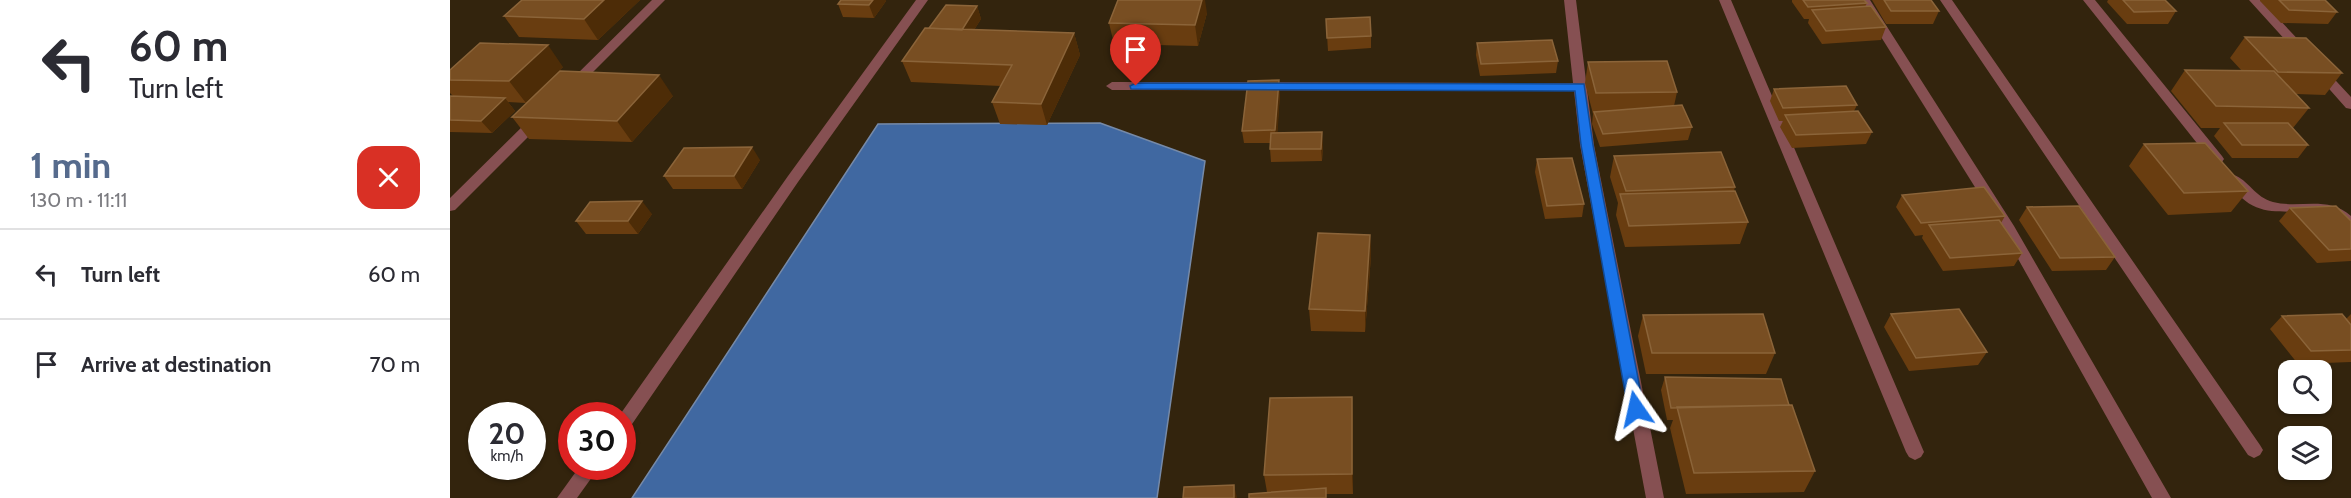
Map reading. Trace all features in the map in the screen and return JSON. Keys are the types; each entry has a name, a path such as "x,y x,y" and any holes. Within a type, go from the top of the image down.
{"street":[{"path":"450,206 659,0"},
{"path":"636,405 793,179 922,0"},
{"path":"1570,0 1587,145 1655,498"},
{"path":"1725,0 1915,452"},
{"path":"1864,0 2009,230 2162,498"},
{"path":"1946,0 2254,450"},
{"path":"2089,0 2245,194 2276,208 2324,208 2346,218 2351,225"},
{"path":"2255,0 2351,105"},
{"path":"1112,86 1580,87"},
{"path":"566,498 580,480"}],"water":[{"path":"1100,123 1205,161 1157,498 632,498 878,124"}],"building":[{"path":"522,0 604,0 584,19 504,16"},
{"path":"841,0 873,0 869,5 838,4"},
{"path":"1118,0 1202,0 1195,25 1109,23"},
{"path":"1803,0 1864,0 1867,3 1808,7"},
{"path":"1884,0 1931,0 1939,11 1891,11"},
{"path":"2123,0 2165,0 2176,11 2134,12"},
{"path":"2279,0 2325,0 2337,12 2289,10"},
{"path":"946,5 977,6 962,30 929,28"},
{"path":"1871,6 1886,27 1826,31 1812,10"},
{"path":"1370,17 1371,36 1327,38 1326,19"},
{"path":"925,28 1074,33 1041,104 992,102 1012,65 902,61"},
{"path":"2245,37 2306,38 2342,73 2278,72"},
{"path":"1552,40 1558,61 1481,64 1477,43"},
{"path":"480,43 548,45 509,81 450,80 450,70"},
{"path":"1667,61 1677,92 1596,93 1588,62"},
{"path":"2185,70 2274,71 2309,108 2216,106"},
{"path":"560,71 659,75 617,121 512,117"},
{"path":"1279,80 1275,130 1242,131 1248,81"},
{"path":"1846,86 1857,105 1783,108 1774,89"},
{"path":"450,96 505,98 481,121 450,120"},
{"path":"1682,105 1692,127 1603,134 1594,112"},
{"path":"1858,111 1872,132 1796,135 1785,115"},
{"path":"2224,123 2288,123 2308,145 2242,145"},
{"path":"1322,132 1321,149 1270,149 1271,133"},
{"path":"2205,143 2248,191 2184,193 2144,144"},
{"path":"752,147 734,176 664,176 684,148"},
{"path":"1721,152 1735,187 1626,191 1614,156"},
{"path":"1572,158 1584,204 1547,206 1537,159"},
{"path":"1984,187 2005,216 1921,223 1902,195"},
{"path":"1735,191 1748,222 1629,226 1620,194"},
{"path":"642,201 628,221 576,221 590,202"},
{"path":"2079,206 2115,257 2060,258 2027,207"},
{"path":"2336,206 2351,221 2351,249 2329,250 2290,208"},
{"path":"1999,220 2022,253 1950,258 1929,225"},
{"path":"1318,233 1370,235 1365,311 1309,309"},
{"path":"1959,309 1987,352 1916,358 1891,314"},
{"path":"1763,314 1775,353 1652,353 1643,315"},
{"path":"2342,314 2351,325 2351,350 2311,351 2282,316"},
{"path":"1665,377 1781,379 1789,405 1671,408"},
{"path":"1352,397 1352,474 1264,475 1270,398"},
{"path":"1792,405 1815,471 1694,473 1677,407"},
{"path":"1234,485 1234,498 1183,498 1184,487"},
{"path":"1326,488 1326,498 1249,498 1249,494"}],"route":[{"path":"1136,86 1580,87 1587,145 1636,409"}]}
